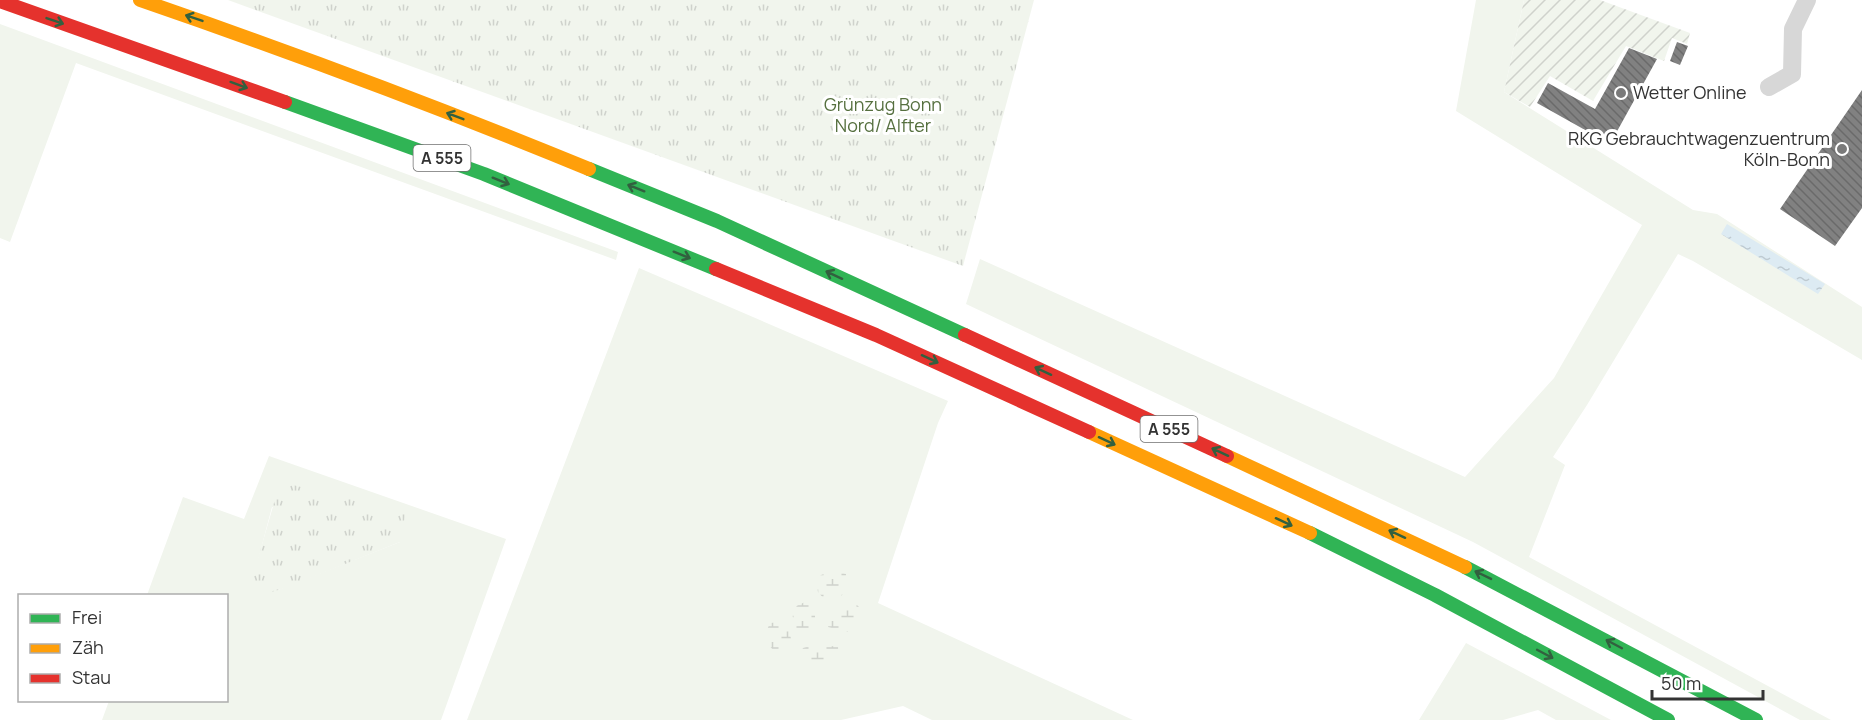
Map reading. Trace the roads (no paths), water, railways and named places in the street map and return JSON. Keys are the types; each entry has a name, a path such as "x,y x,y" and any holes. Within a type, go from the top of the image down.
{"highway":[{"name":"A 555","path":"140,0 236,33 495,130 717,221 1450,559 1756,720"},
{"name":"A 555","path":"0,2 484,174 876,335 1300,529 1435,595 1668,720"}],"street":[{"path":"1769,87 1792,75 1793,29 1808,0"}],"water":[{"path":"1727,224 1825,284 1818,294 1721,234"}],"place":[{"name":"Wetter Online","path":"1621,93"},
{"name":"RKG Gebrauchtwagenzuentrum Köln-Bonn","path":"1842,149"}],"park label":[{"name":"Grünzug Bonn Nord/ Alfter","path":"883,115"}]}
